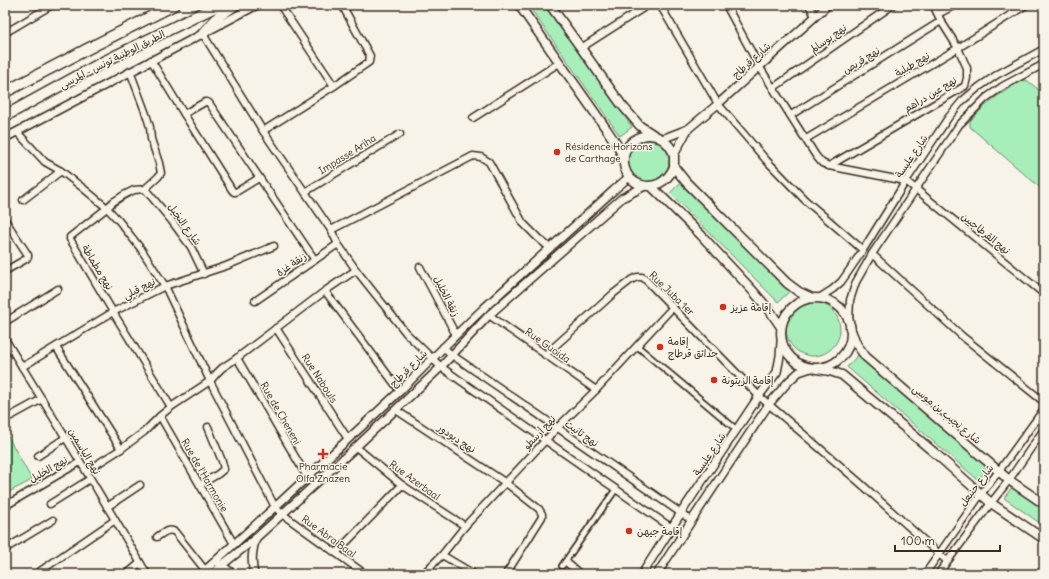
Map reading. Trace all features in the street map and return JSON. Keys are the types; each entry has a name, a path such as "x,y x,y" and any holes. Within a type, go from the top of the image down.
{"highway":[{"name":"الطريق الوطنية تونس - المرسى","path":"5,92 174,5"},
{"name":"الطريق الوطنية تونس - المرسى","path":"5,116 105,61 219,5"},
{"path":"203,34 220,16 235,5"}],"main road":[{"path":"519,5 619,148 623,159 624,168 630,177 636,183 648,186 659,184 671,174 674,167 674,155 670,146 659,137 640,126 621,104 550,5"},
{"path":"623,159 626,148 634,140 644,136 659,137"},
{"path":"674,167 787,283 799,292 834,303 845,315 850,325 851,337 845,352 840,359 833,364 825,367 814,368"},
{"path":"648,186 701,235 753,290 781,327"},
{"path":"815,298 801,301 791,308 784,316 781,327 781,342 789,357 803,366 842,375 936,454 991,503 1044,539"},
{"name":"شارع نجيب بن موسى","path":"850,325 857,345 866,357 1009,480 1044,504"}],"street":[{"path":"5,33 45,7 52,5"},
{"path":"5,138 257,5"},
{"path":"280,5 334,86"},
{"path":"263,131 369,62 370,56 342,5"},
{"path":"581,48 648,5"},
{"path":"660,5 718,104 767,161 805,200 863,250"},
{"path":"726,5 759,66 816,156 822,163 829,166 906,181"},
{"path":"809,5 815,16"},
{"name":"شارع قرطاج","path":"674,155 688,129 828,5"},
{"name":"نهج بوسالم","path":"773,88 893,5"},
{"name":"نهج عين دراهم","path":"829,166 965,86 967,68 958,48 933,5"},
{"path":"938,14 954,5"},
{"name":"نهج طبلبة","path":"806,139 958,48 1026,5"},
{"name":"نهج قربص","path":"790,115 941,21"},
{"path":"203,34 263,131 331,230 338,244 356,270 406,333 441,367 682,535"},
{"name":"شارع عليسة","path":"815,298 833,289 841,282 948,118 962,101 998,74 1044,49"},
{"path":"151,60 232,190 236,192 259,178"},
{"path":"473,118 559,63"},
{"path":"850,325 850,300 856,282 872,254 916,188 960,126 986,98 1003,86 1044,64"},
{"path":"107,208 124,195 134,190 145,189 161,173 150,139 150,126 130,71"},
{"path":"184,114 203,103 210,103 315,260"},
{"name":"شارع قرطاج","path":"659,137 688,129"},
{"name":"Rue Abra Baal","path":"17,132 45,162 61,171 107,208 142,249 166,286 210,381 275,507 282,514 365,574"},
{"name":"Impasse Ariha","path":"305,192 400,134"},
{"path":"331,230 473,156 481,157 489,162 523,223 550,248"},
{"path":"23,200 61,171"},
{"name":"شارع قرطاج","path":"212,574 219,562 234,544 400,391 443,347 550,248 630,177"},
{"name":"نهج القرطاجيين","path":"906,181 1044,294"},
{"name":"شارع قرطاج","path":"203,573 256,538 441,367 489,315 622,198 648,186"},
{"name":"شارع النخيل","path":"145,189 191,247 204,274"},
{"name":"نهج مطماطة","path":"107,208 70,237 70,239 171,407"},
{"path":"5,220 28,255 26,259 5,271"},
{"name":"زنقة غزة","path":"255,301 338,244"},
{"name":"نهج قبلي","path":"22,367 113,312 166,286 226,266 274,246"},
{"path":"872,254 962,336 1044,402"},
{"name":"زنقة الخليل","path":"420,267 456,335"},
{"path":"86,471 121,449 144,432 171,407 210,381 222,368 325,291 356,270"},
{"name":"Rue Juba 1er","path":"545,355 613,294 631,280 637,277 645,278 759,396 859,482 947,561"},
{"path":"5,322 58,288"},
{"path":"325,291 400,391"},
{"name":"نهج أرسطو","path":"423,574 442,555 465,526 545,440 596,390 673,307"},
{"name":"Rue Guoida","path":"489,315 596,390"},
{"name":"Rue Nabouls","path":"276,328 348,439"},
{"name":"نهج الياسمين","path":"5,339 147,574"},
{"name":"شارع عليسة","path":"642,574 759,396 777,372 781,342"},
{"path":"637,346 737,430"},
{"path":"56,347 121,449"},
{"name":"نهج تانيت","path":"443,347 452,355 557,428 692,520"},
{"name":"Rue de Cheneni","path":"237,358 307,477"},
{"path":"657,574 769,404 794,376 800,372 814,368"},
{"path":"11,416 42,399"},
{"name":"شارع حنبعل","path":"924,574 1044,409"},
{"name":"نهج ديودور","path":"396,410 506,483 539,509 542,517 506,574"},
{"name":"Rue de l'Harmonie","path":"160,416 234,544"},
{"path":"200,485 224,469 208,426"},
{"path":"938,574 1009,480 1044,429"},
{"path":"38,456 65,438"},
{"name":"Rue Azerbaal","path":"356,447 402,484 465,526"},
{"name":"نهج الخليل","path":"5,506 80,462"},
{"path":"50,504 90,479"},
{"path":"336,553 402,484"},
{"path":"107,507 140,485"},
{"path":"580,574 564,564 616,489"},
{"path":"5,548 53,520"},
{"path":"36,574 115,520"},
{"path":"157,537 167,530 175,532 203,573"},
{"path":"254,574 252,554 256,538"},
{"path":"442,555 474,574"},
{"path":"219,562 233,574"},
{"path":"127,574 140,563"}],"green space":[{"path":"528,5 547,5 632,127 620,136"},
{"path":"1022,80 1028,81 1044,94 1044,191 970,127 970,121 984,107 996,97"},
{"path":"648,140 663,146 669,161 663,176 648,182 633,176 627,161 633,146"},
{"path":"681,182 790,291 778,302 670,193"},
{"path":"813,302 823,304 832,310 838,319 840,329 838,339 832,348 823,354 813,356 803,354 794,348 788,339 786,329 788,319 794,310 803,304"},
{"path":"858,355 989,467 978,480 847,367"},
{"path":"5,431 32,480 5,494"},
{"path":"1012,487 1044,510 1044,526 1004,498"}],"place":[{"name":"Résidence Horizons de Carthage","path":"557,152"},
{"name":"إقامة عزيز","path":"723,307"},
{"name":"إقامة حدائق قرطاج","path":"660,347"},
{"name":"إقامة الزيتونة","path":"714,380"},
{"name":"Pharmacie Olfa Znazen","path":"323,454"},
{"name":"إقامة جيهن","path":"629,531"}]}
